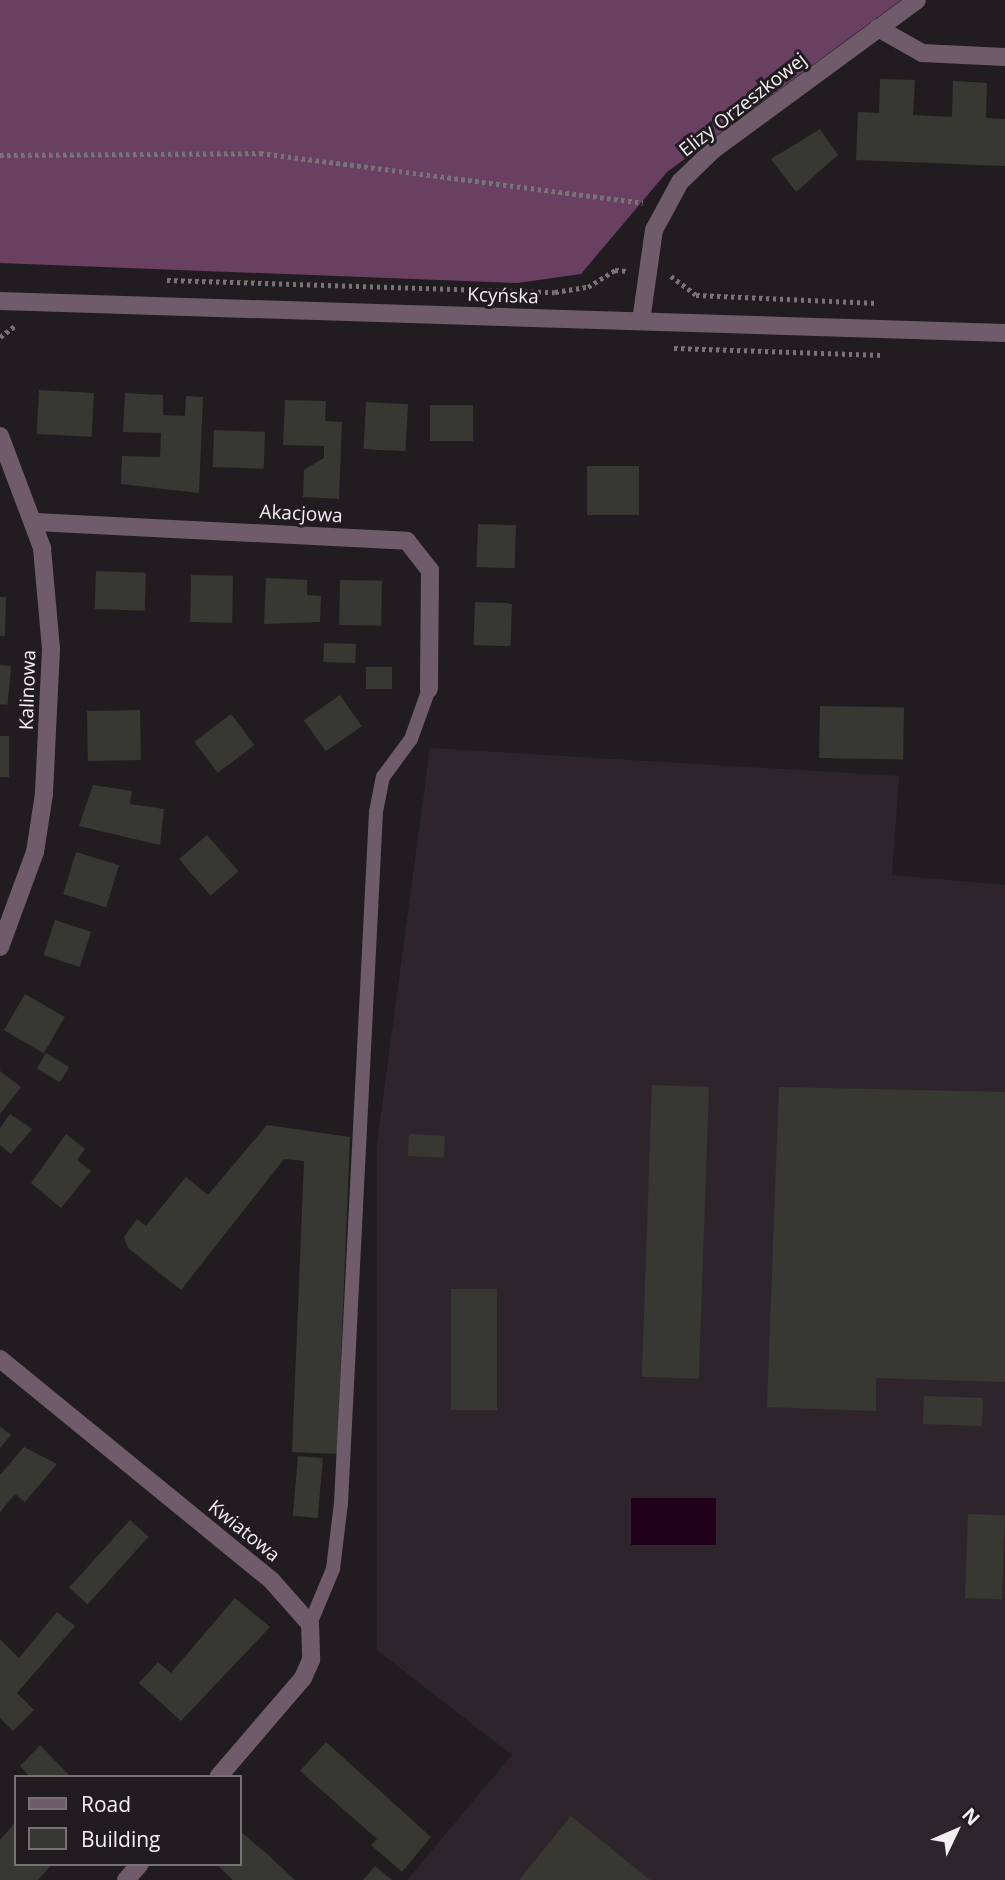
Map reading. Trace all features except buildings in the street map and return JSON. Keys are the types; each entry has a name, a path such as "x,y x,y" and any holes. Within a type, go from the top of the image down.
{"street":[{"name":"Elizy Orzeszkowej","path":"641,321 646,274 665,206 713,150 916,0"},
{"path":"878,28 922,53 1005,57"},
{"name":"Kcyńska","path":"0,301 1005,333"},
{"name":"Kalinowa","path":"0,436 35,522 51,649 44,794 34,852 0,947"},
{"name":"Akacjowa","path":"35,522 407,541 430,570 429,689"},
{"name":"Kwiatowa","path":"0,1359 272,1581 310,1623"},
{"path":"220,1775 303,1678 312,1660 310,1623"},
{"path":"126,1880 138,1866"}],"lane":[{"path":"310,1623 333,1569 341,1503 376,812 383,777 411,739 429,689"}],"path":[{"path":"0,155 260,153 665,206"},
{"path":"161,280 555,292 588,287 615,270 673,277 696,295 889,303"}],"shaded area":[{"path":"0,0 901,0 667,172 581,274 517,283 0,263"},
{"path":"430,748 899,776 892,875 1005,885 1005,1880 407,1880 512,1755 377,1650 377,1143"},
{"path":"631,1498 716,1498 716,1545 631,1545"}]}
